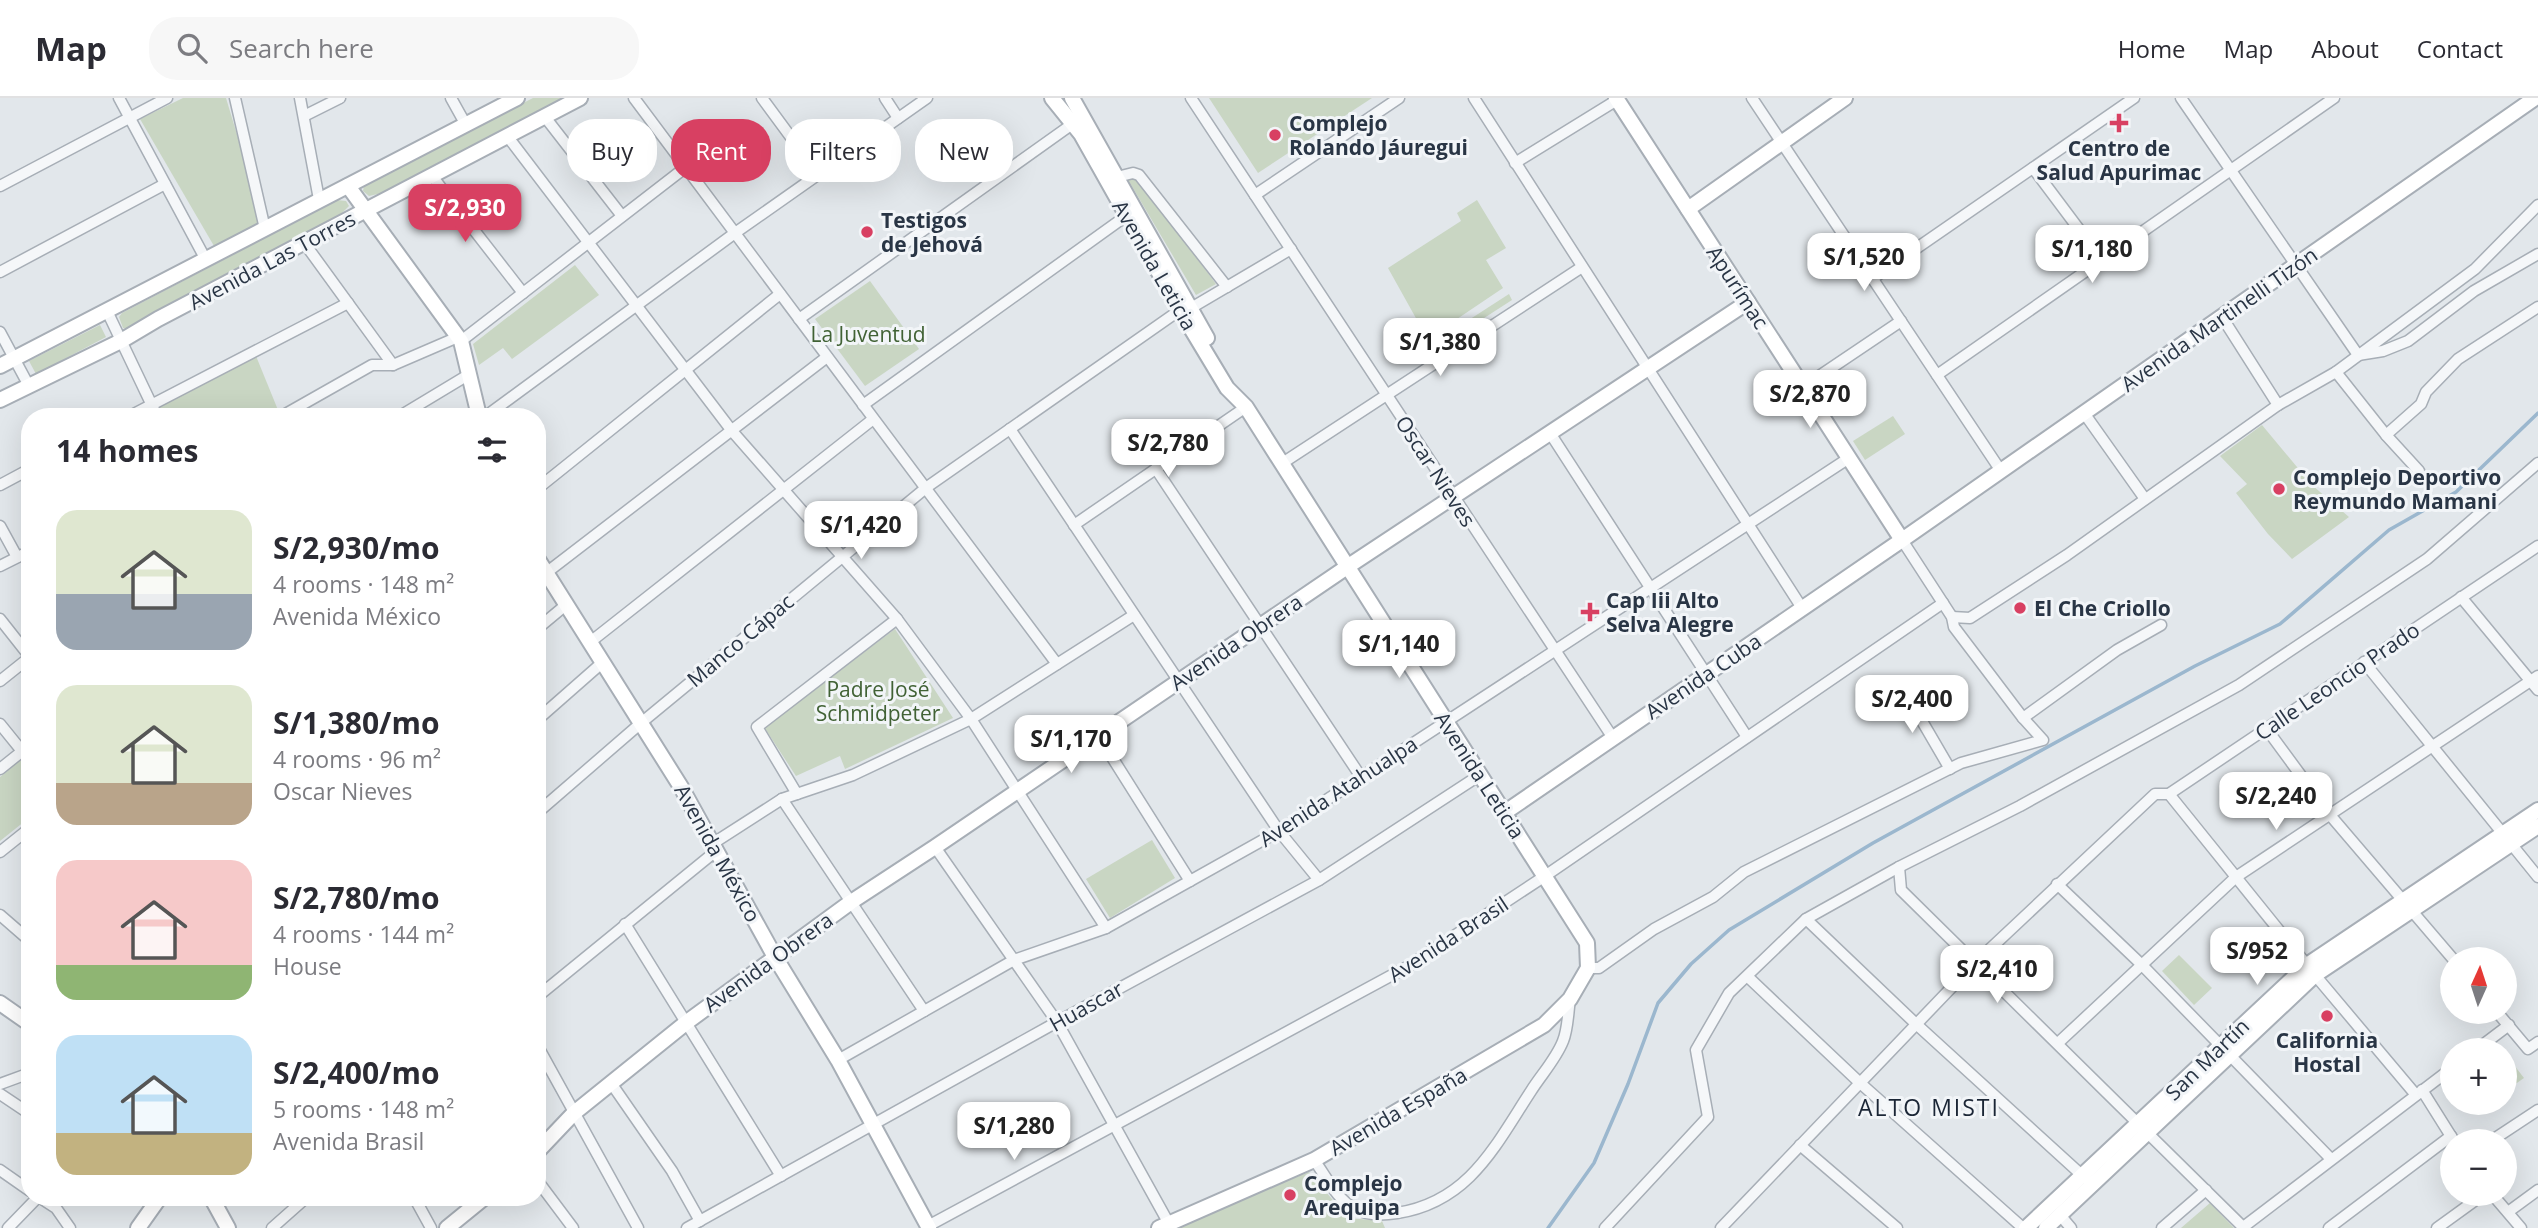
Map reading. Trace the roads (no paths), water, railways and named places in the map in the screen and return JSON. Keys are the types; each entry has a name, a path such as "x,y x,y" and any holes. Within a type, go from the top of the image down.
{"street":[{"path":"119,98 206,260"},
{"path":"0,186 167,98"},
{"path":"234,98 265,229"},
{"path":"300,98 321,200"},
{"path":"304,116 340,98"},
{"path":"451,98 466,125"},
{"name":"Avenida Las Torres","path":"0,366 517,98"},
{"name":"Avenida Las Torres","path":"0,400 121,341 158,319 580,98"},
{"path":"634,98 671,148"},
{"path":"762,98 785,129"},
{"path":"885,98 898,118 927,98"},
{"name":"Oscar Nieves","path":"1191,98 1613,738"},
{"path":"1255,195 1399,98"},
{"path":"1474,98 1802,608"},
{"path":"1752,98 2001,471"},
{"path":"1688,209 1845,98"},
{"path":"1872,278 2134,98"},
{"path":"2181,98 2358,355"},
{"path":"1937,375 2231,170 2322,101 2334,98"},
{"name":"Avenida Martinelli Tizón","path":"1902,540 2535,98"},
{"path":"1516,163 1616,99"},
{"name":"Apurímac","path":"1616,99 1952,617 1954,627 2043,740 1961,763 1950,769"},
{"name":"Avenida Leticia","path":"1064,100 1117,177 1227,388 1246,407 1587,943 1588,968"},
{"path":"545,117 622,216"},
{"path":"799,320 1078,119"},
{"name":"Avenida Leticia","path":"1078,119 1126,216 1185,309"},
{"path":"508,137 732,430 897,619 971,719 1106,929"},
{"path":"2033,168 2102,260"},
{"path":"1117,177 1133,173 1139,175 1227,287"},
{"path":"432,176 523,293"},
{"path":"296,408 372,365 393,365 460,339 671,178"},
{"path":"696,182 1056,664"},
{"path":"497,408 807,182"},
{"path":"0,272 165,184"},
{"path":"348,186 460,339 478,408"},
{"path":"1952,617 1970,618 2067,555 2278,405 2336,372 2475,268 2538,205"},
{"path":"863,405 1126,216"},
{"path":"305,244 393,365"},
{"name":"Manco Cápac","path":"546,805 641,723 927,488 1185,309 1290,249"},
{"path":"2358,355 2383,351 2408,341 2474,291 2538,254"},
{"path":"1281,464 1582,267"},
{"path":"546,482 780,294"},
{"name":"Avenida Obrera","path":"546,1143 574,1113 687,1022 851,902 1347,566 1748,302"},
{"path":"146,408 348,303"},
{"path":"2386,435 2421,404 2426,392 2458,359 2538,307"},
{"path":"107,311 153,408"},
{"path":"2222,317 2278,405"},
{"path":"1803,387 1900,321"},
{"path":"0,332 29,386"},
{"path":"546,573 827,357"},
{"path":"2336,372 2386,435 2419,471"},
{"path":"413,408 468,375"},
{"path":"1074,525 1246,407"},
{"path":"2084,413 2145,499"},
{"path":"589,643 872,420"},
{"path":"1010,429 1279,831 1319,880"},
{"path":"1550,433 1748,737"},
{"name":"Avenida Atahualpa","path":"838,1060 1014,960 1106,929 1279,831 1849,458"},
{"path":"1605,1228 1708,1117 1696,1049 1729,993 1805,919 1899,867 2020,806 2239,685 2427,559 2538,463"},
{"path":"1156,469 1361,778"},
{"path":"0,485 21,474"},
{"path":"0,526 17,557"},
{"name":"Avenida Cuba","path":"1504,813 1902,540"},
{"name":"Calle Leoncio Prado","path":"1721,1228 1975,963 2155,794 2169,794 2538,545"},
{"path":"0,566 21,555"},
{"name":"Avenida México","path":"546,573 681,787 775,957 838,1060 927,1227"},
{"path":"2461,597 2534,678 2538,690"},
{"name":"Avenida Brasil","path":"927,1227 1408,967 1943,603"},
{"path":"546,622 567,604"},
{"path":"546,989 714,847 782,799 853,775 971,719 1134,615"},
{"path":"0,619 21,646"},
{"path":"797,794 757,727 897,619"},
{"path":"2023,718 2117,650 2161,625"},
{"path":"546,712 603,662"},
{"path":"2364,663 2538,877"},
{"path":"0,681 21,664"},
{"path":"2058,1043 2236,877 2534,678"},
{"path":"1588,968 1599,968 1654,929 1713,897 1744,872 1950,769 1900,685"},
{"path":"0,724 21,743"},
{"path":"2266,728 2330,815 2443,947"},
{"path":"1098,735 1190,881"},
{"path":"0,769 21,752"},
{"name":"Huascar","path":"687,1228 1319,880 1480,775"},
{"path":"2169,794 2311,970 2419,1092 2446,1129"},
{"path":"782,799 924,1011"},
{"name":"San Martín","path":"2507,839 2538,810"},
{"name":"San Martín","path":"2025,1228 2087,1180 2311,970 2507,839 2538,826"},
{"path":"0,852 21,835"},
{"path":"935,847 1057,1022 1164,1225"},
{"path":"1899,867 1901,890 2243,1228 2440,1077"},
{"path":"2057,884 2142,965 2331,1159"},
{"path":"0,915 21,934"},
{"path":"1805,919 2087,1180"},
{"path":"625,923 781,1176"},
{"name":"Avenida España","path":"1164,1225 1314,1160 1544,1025 1570,999 1588,968"},
{"path":"1748,977 1859,1082 2025,1228"},
{"path":"1314,1160 1344,1201 1356,1210 1381,1215 1430,1205 1456,1190 1474,1175 1490,1155 1563,1041 1570,999"},
{"path":"0,1003 21,1017"},
{"path":"1544,1025 1563,1041"},
{"path":"2492,1038 2509,1026 2529,1049 2538,1042"},
{"path":"546,1062 638,1228"},
{"path":"0,1084 21,1076"},
{"path":"611,1083 672,1171 700,1221"},
{"path":"0,1094 21,1108"},
{"path":"2509,1129 2538,1110"},
{"path":"1800,1145 1897,1228"},
{"path":"2329,1228 2343,1224 2440,1149"},
{"path":"0,1170 21,1185"},
{"name":"San Martín","path":"2046,1228 2060,1215 2087,1180"},
{"path":"2162,1228 2206,1190"},
{"path":"2508,1212 2538,1190"},
{"path":"546,1192 573,1228"},
{"path":"8,1228 30,1206"},
{"path":"53,1206 70,1228"},
{"path":"138,1228 154,1206"},
{"path":"216,1206 228,1228"},
{"path":"272,1228 297,1206"},
{"path":"419,1206 431,1228"},
{"path":"447,1228 474,1206"},
{"path":"2437,1228 2467,1206"},
{"path":"2503,1206 2521,1228"},
{"path":"2060,1215 2071,1228"}],"waterway":[{"path":"1548,1228 1594,1163 1628,1084 1658,1003 1691,964 1729,930 1873,843 2195,666 2280,624 2389,530 2456,492 2538,413"}],"place":[{"name":"Centro de Salud Apurimac","path":"2119,123"},
{"name":"Complejo Rolando Jáuregui","path":"1275,135"},
{"name":"Testigos de Jehová","path":"867,232"},
{"name":"Complejo Deportivo Reymundo Mamani","path":"2279,489"},
{"name":"El Che Criollo","path":"2020,608"},
{"name":"Cap Iii Alto Selva Alegre","path":"1590,612"},
{"name":"California Hostal","path":"2327,1016"},
{"name":"Complejo Arequipa","path":"1290,1195"}],"district":[{"name":"ALTO MISTI","path":"1929,1107"}],"park label":[{"name":"La Juventud","path":"868,334"},
{"name":"Padre José Schmidpeter","path":"878,701"}]}
